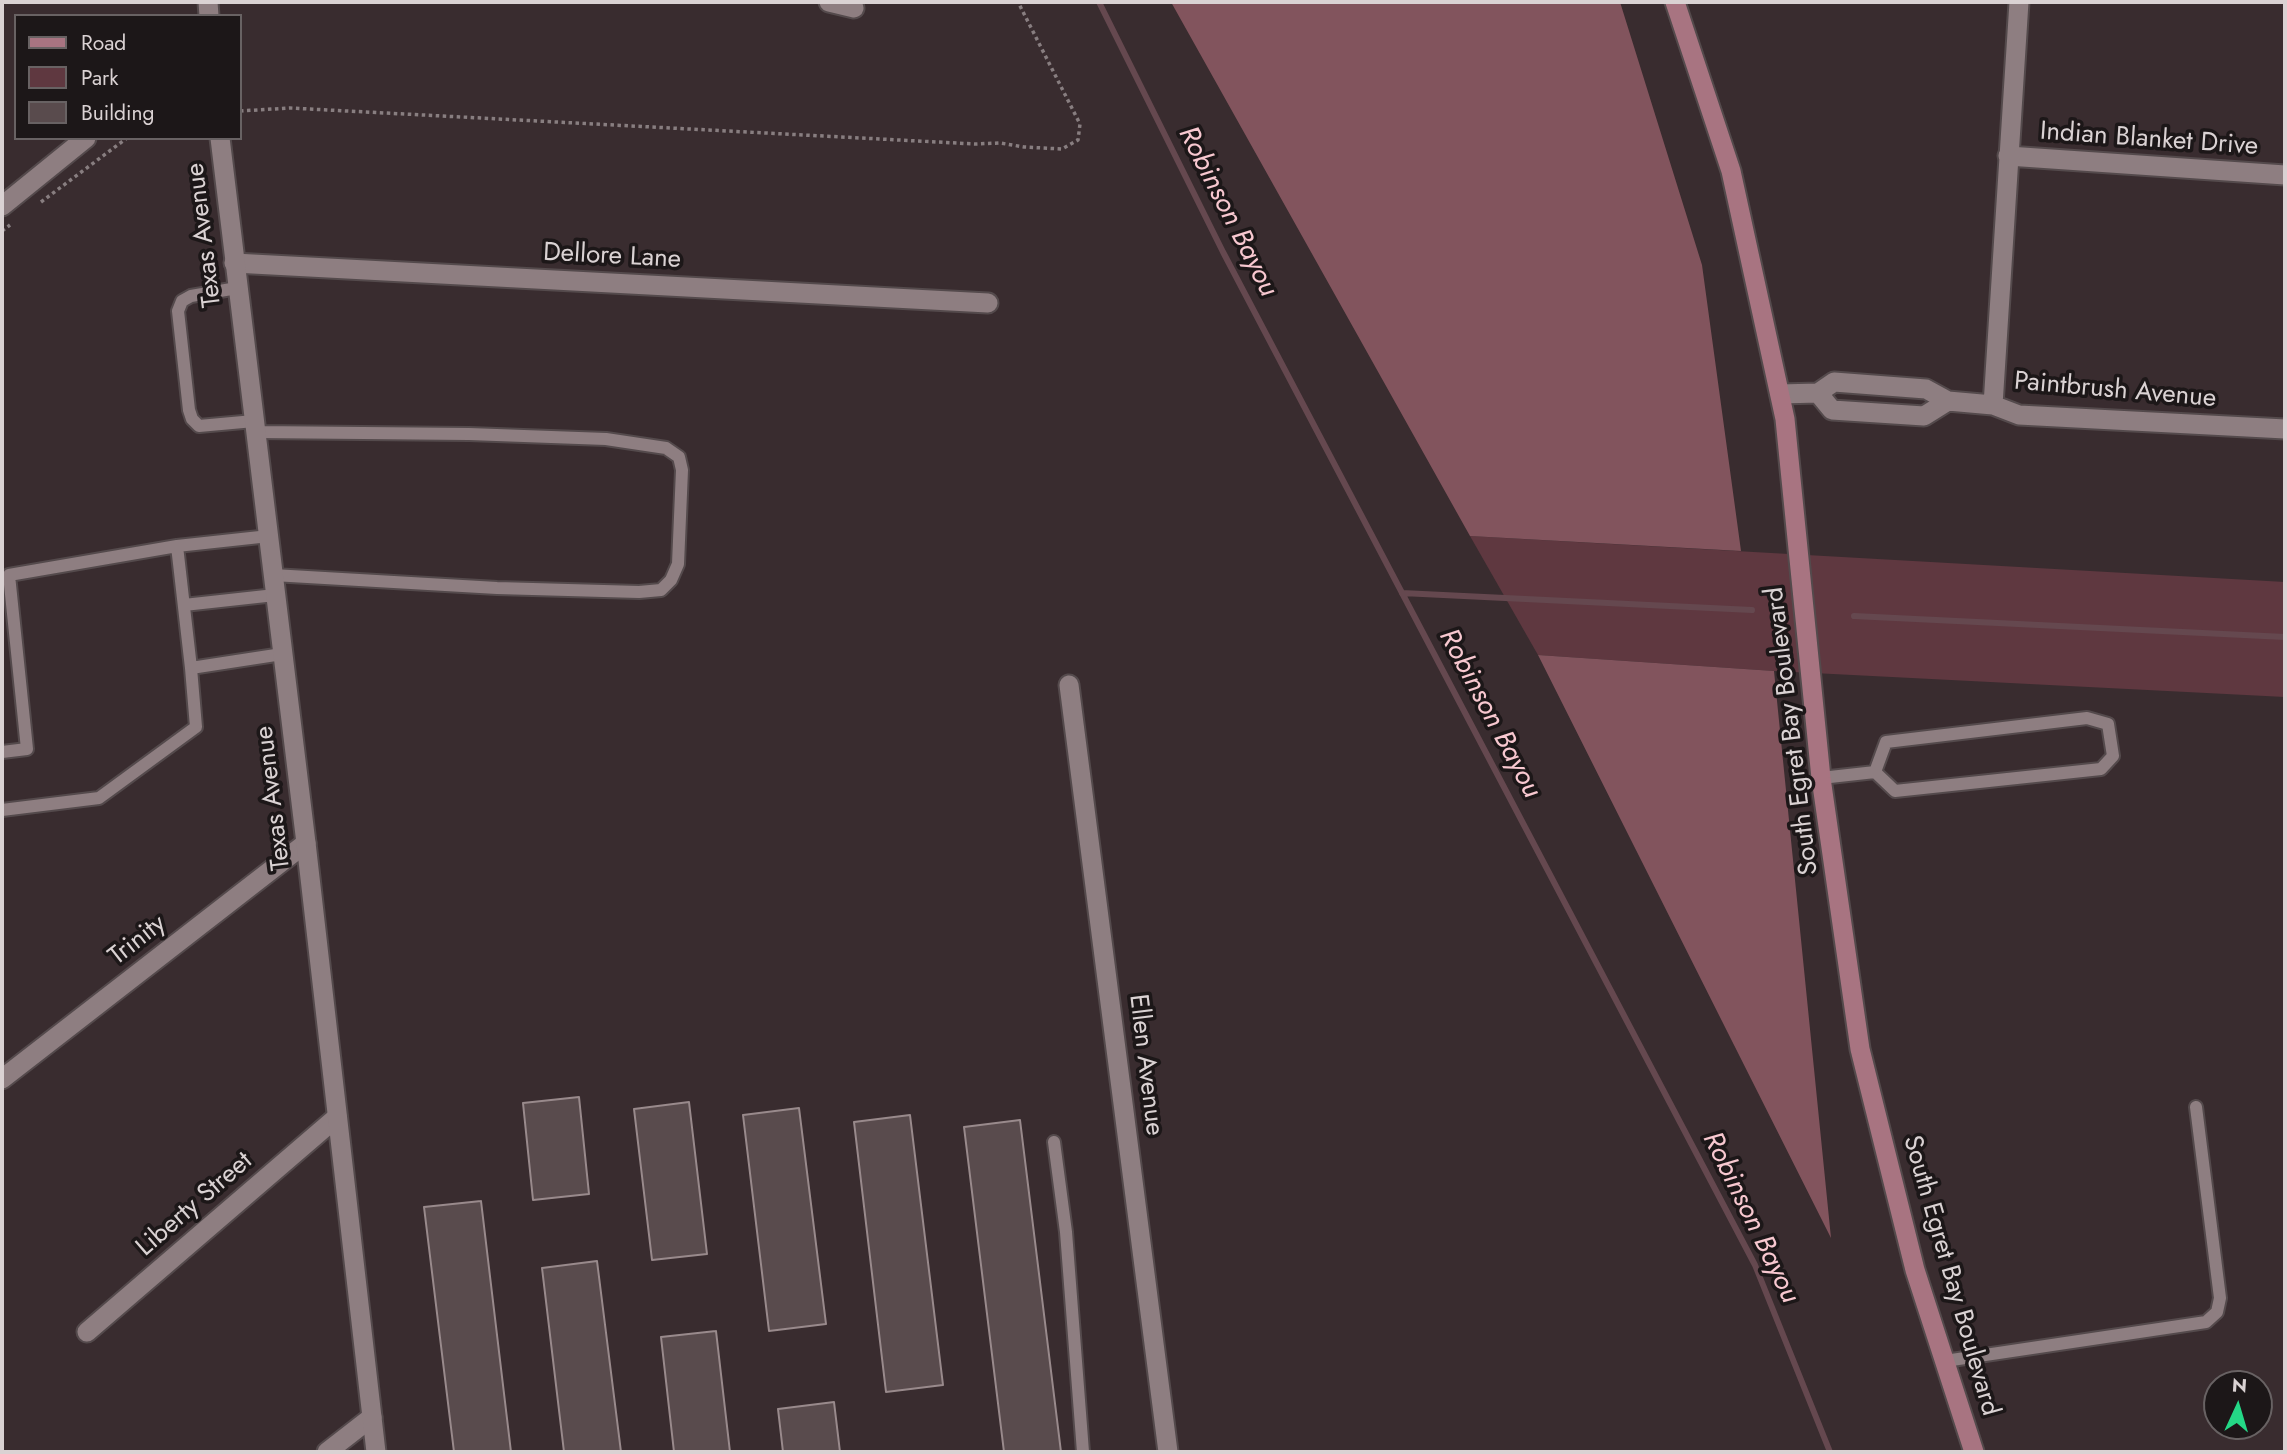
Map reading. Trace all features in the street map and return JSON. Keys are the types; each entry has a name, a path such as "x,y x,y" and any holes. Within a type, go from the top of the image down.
{"main road":[{"name":"South Egret Bay Boulevard","path":"1675,2 1731,171 1785,419 1821,778 1860,1049 1916,1270 1974,1452"}],"street":[{"path":"829,2 854,8"},
{"name":"Indian Blanket Drive","path":"1993,405 2019,2"},
{"path":"2,206 84,140"},
{"name":"Texas Avenue","path":"220,140 306,843 376,1452"},
{"name":"Indian Blanket Drive","path":"2008,156 2285,175"},
{"name":"Dellore Lane","path":"234,263 988,303"},
{"name":"Paintbrush Avenue","path":"1780,394 1818,393 1834,382 1926,388 1948,401 1993,405 2019,415 2285,429"},
{"path":"1818,393 1832,411 1924,416 1948,401"},
{"name":"Ellen Avenue","path":"1069,685 1168,1452"},
{"name":"Trinity","path":"2,1079 306,843"},
{"name":"Liberty Street","path":"87,1332 337,1117"},
{"path":"327,1452 372,1417"}],"lane":[{"path":"237,288 191,296 182,301 178,311 189,410 192,419 199,426 606,439 666,448 679,457 682,470 678,564 671,580 661,590 639,593 497,588 273,575"},
{"path":"2,752 27,749 9,575 177,546 269,536"},
{"path":"2,810 99,798 196,727 177,546"},
{"path":"184,605 275,596"},
{"path":"191,668 282,654"},
{"path":"1821,778 1875,772 1895,791 2101,769 2113,756 2109,724 2087,718 1886,742 1875,772"},
{"path":"1945,1361 2206,1322 2217,1312 2220,1298 2196,1107"},
{"path":"1054,1142 1066,1232 1083,1452"}],"path":[{"path":"242,111 290,108 908,141 1000,143 1062,149 1078,140 1080,124 1018,2"},
{"path":"33,208 124,140"},
{"path":"2,231 12,223"}],"green space":[{"path":"1470,536 2285,582 2285,697 1774,671 1538,655"}],"shaded area":[{"path":"1171,2 1620,2 1702,265 1741,551 1470,536"},
{"path":"1538,655 1774,671 1831,1238"}],"building":[{"path":"579,1097 589,1194 533,1200 523,1103"},
{"path":"689,1102 707,1254 652,1260 634,1109"},
{"path":"799,1108 826,1324 769,1331 743,1115"},
{"path":"910,1115 943,1385 886,1392 854,1122"},
{"path":"1020,1120 1061,1452 1004,1452 964,1127"},
{"path":"481,1201 511,1452 454,1452 424,1207"},
{"path":"597,1261 621,1452 564,1452 542,1268"},
{"path":"716,1331 730,1452 674,1452 661,1337"},
{"path":"834,1402 840,1452 783,1452 778,1409"}],"waterway":[{"name":"Robinson Bayou","path":"1099,2 1223,252 1755,1265 1830,1452"},
{"path":"1402,593 1752,610"},
{"path":"1854,616 2285,637"}]}
